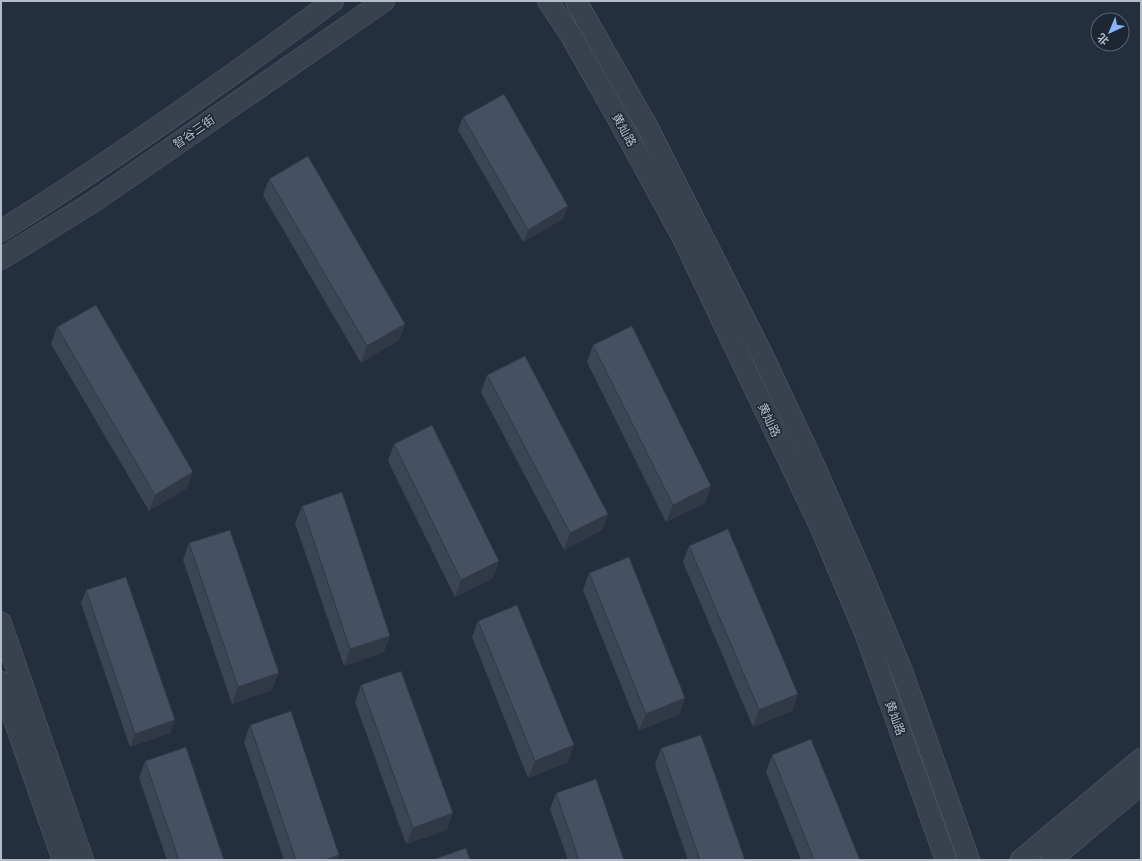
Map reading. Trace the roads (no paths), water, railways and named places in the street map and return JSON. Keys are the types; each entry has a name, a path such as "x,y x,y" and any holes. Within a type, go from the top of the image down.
{"street":[{"name":"智谷三街","path":"1,231 40,207 227,79 333,1"},
{"name":"智谷三街","path":"1,259 93,202 384,1"},
{"name":"黄灿路","path":"548,1 570,34 597,81 683,238 821,528 866,635 946,860"},
{"name":"黄灿路","path":"576,1 648,128 763,356 809,454 861,572 902,671 969,860"},
{"path":"1,623 83,860"},
{"path":"1,682 63,860"},
{"path":"1021,860 1141,759"},
{"path":"1051,860 1141,784"}]}
